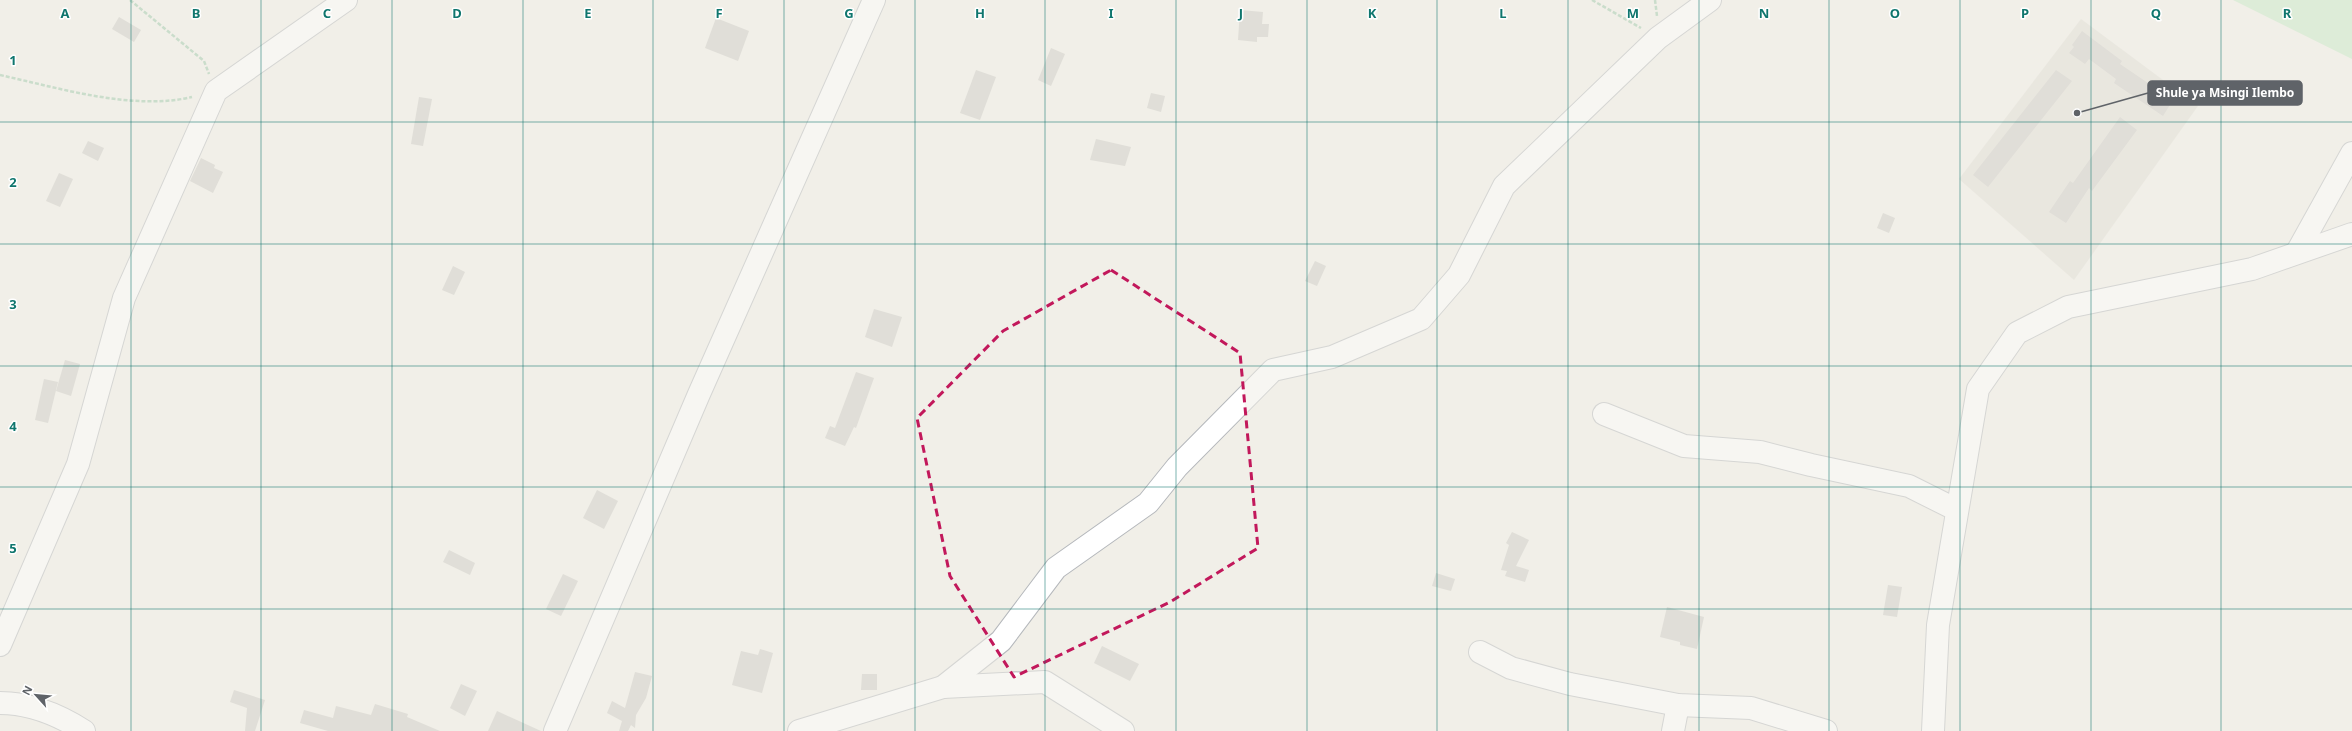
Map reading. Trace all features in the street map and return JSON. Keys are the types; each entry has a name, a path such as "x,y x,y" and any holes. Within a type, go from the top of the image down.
{"street":[{"path":"0,645 78,464 124,298 216,91 346,0"},
{"path":"555,731 699,394 874,0"},
{"path":"943,687 1001,641 1056,568 1148,503 1177,467 1273,370 1332,358 1421,319 1459,276 1504,186 1658,38 1710,0"},
{"path":"2298,252 2352,153"},
{"path":"1933,731 1938,625 1978,389 2017,333 2068,307 2252,270 2298,252 2352,234"},
{"path":"1604,414 1684,446 1760,452 1811,466 1909,486 1957,510"},
{"path":"1480,652 1511,668 1555,680 1678,705 1751,708 1826,731"},
{"path":"799,731 943,687 1045,682 1123,731"},
{"path":"0,703 18,703 64,718 84,731"},
{"path":"1673,731 1678,705"}],"path":[{"path":"0,75 144,103 176,101 216,91 204,62 130,0"},
{"path":"1592,0 1658,38"}],"highlighted area":[{"path":"1111,270 1240,353 1258,548 1170,602 1014,677 950,576 917,418 1003,331"}],"shaded area":[{"path":"2081,19 2198,106 2074,280 1959,179"}],"green space":[{"path":"2233,0 2352,0 2352,59"}],"building":[{"path":"1240,10 1263,12 1262,24 1269,24 1268,37 1257,37 1257,42 1238,40"},
{"path":"119,17 141,30 134,42 112,29"},
{"path":"716,18 749,31 738,61 705,48"},
{"path":"2082,31 2122,61 2120,64 2173,100 2163,116 2114,83 2116,79 2089,59 2085,64 2069,53 2074,47 2072,45"},
{"path":"1051,48 1065,54 1051,86 1038,80"},
{"path":"976,70 996,77 980,120 960,113"},
{"path":"2056,70 2072,81 1988,187 1973,175"},
{"path":"1151,93 1165,96 1161,112 1147,108"},
{"path":"419,97 432,99 423,146 411,144"},
{"path":"2120,117 2137,130 2092,191 2089,188 2066,223 2049,212 2070,181 2073,183"},
{"path":"1096,139 1131,147 1125,166 1090,160"},
{"path":"88,141 104,148 98,161 82,153"},
{"path":"201,158 215,165 214,168 223,172 213,193 190,181"},
{"path":"59,173 73,179 60,207 46,201"},
{"path":"1883,213 1895,218 1889,233 1877,228"},
{"path":"1315,261 1326,266 1317,286 1305,281"},
{"path":"453,266 465,272 454,295 442,290"},
{"path":"874,309 902,317 892,347 865,337"},
{"path":"65,360 80,364 71,396 56,391"},
{"path":"856,372 874,378 856,428 854,427 845,446 825,438 830,426 835,428"},
{"path":"44,379 58,382 48,423 35,420"},
{"path":"597,490 618,501 604,529 583,518"},
{"path":"1512,532 1529,540 1516,566 1529,570 1525,582 1505,576 1507,571 1501,570 1509,545 1506,543"},
{"path":"449,550 475,563 470,575 443,562"},
{"path":"1436,573 1455,579 1451,591 1432,586"},
{"path":"563,574 578,581 561,616 546,609"},
{"path":"1888,585 1902,587 1897,617 1883,615"},
{"path":"1667,607 1704,617 1697,649 1680,645 1680,642 1660,637"},
{"path":"1102,646 1139,664 1130,681 1094,663"},
{"path":"760,649 773,653 762,693 732,685 741,651 758,655"},
{"path":"635,672 652,676 646,698 636,715 635,728 631,725 628,731 619,731 622,721 607,713 612,701 625,708"},
{"path":"862,674 877,674 877,690 861,690"},
{"path":"461,684 477,691 465,716 450,708"},
{"path":"234,690 265,700 255,731 245,731 247,708 230,702"},
{"path":"375,704 408,714 407,717 440,731 328,731 300,723 304,710 333,718 336,706 371,715"},
{"path":"497,711 541,731 488,731"}],"place":[{"name":"Shule ya Msingi Ilembo","path":"2077,113"}]}
